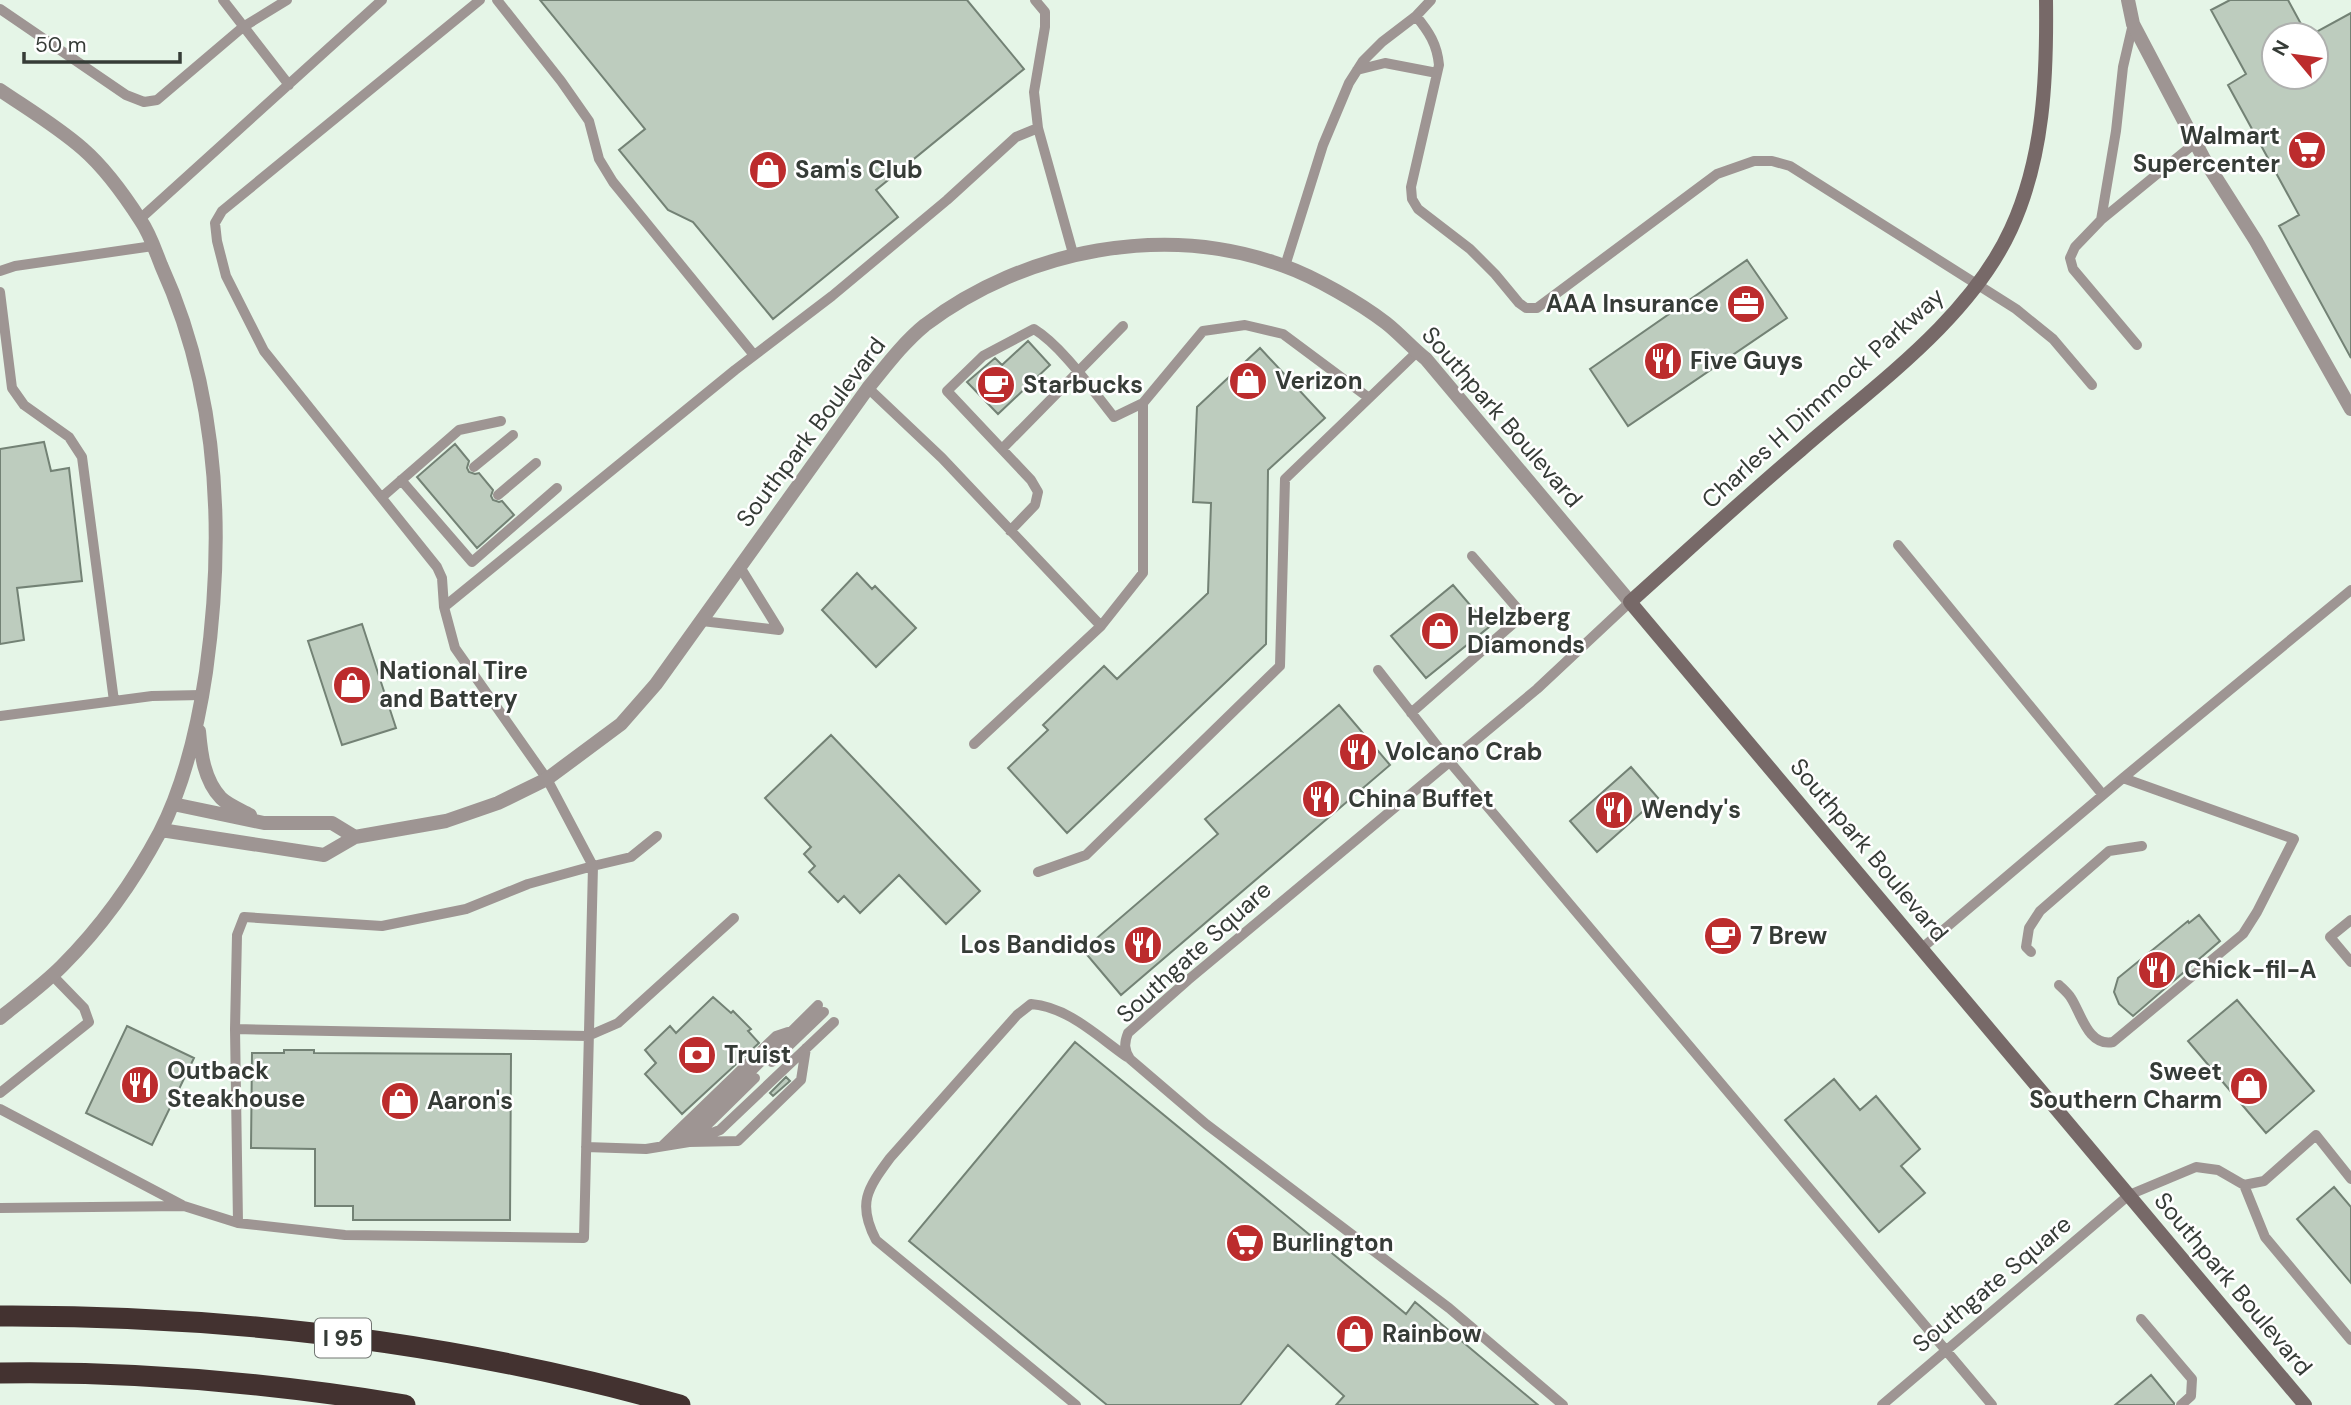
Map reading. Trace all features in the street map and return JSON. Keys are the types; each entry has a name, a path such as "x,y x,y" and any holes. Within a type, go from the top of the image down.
{"highway":[{"name":"I 95","path":"0,1316 192,1322 350,1338 522,1366 680,1405"},
{"name":"I 95","path":"0,1373 61,1372 203,1380 339,1394 405,1405"}],"main road":[{"name":"Charles H Dimmock Parkway","path":"1630,602 1905,360 1964,303 1995,261 2012,227 2041,132 2046,0"},
{"name":"Southpark Boulevard","path":"1630,602 2305,1405"}],"street":[{"path":"2128,0 2133,24 2195,143 2256,241 2351,409"},
{"path":"0,90 84,150 115,184 140,219 153,246 184,320 205,406 211,448 216,575 198,719 173,803 161,831 122,896 93,932 52,975 0,1018"},
{"name":"Southpark Boulevard","path":"161,831 324,855 355,837 446,821 498,803 547,779 621,724 656,684 867,388 900,348 948,310 1013,276 1044,263 1131,244 1176,244 1232,251 1285,266 1359,303 1426,359 1630,602"},
{"path":"198,719 201,755 213,787 222,800 264,823"},
{"path":"173,803 264,823 332,823 355,837"}],"lane":[{"path":"223,0 289,85"},
{"path":"0,9 126,95 144,102 157,100 243,27 287,0"},
{"path":"140,219 382,0"},
{"path":"0,1109 184,1206 238,1223 345,1235 584,1238 593,866 547,779 455,648 444,607 442,578 437,567 264,351 226,276 215,223 222,211 480,0"},
{"path":"496,0 561,81 589,121 599,159 613,182 754,355"},
{"path":"1035,0 1045,12 1034,92 1038,128 1074,257"},
{"path":"1285,266 1324,145 1349,83 1382,42 1416,16 1431,0"},
{"path":"1416,16 1438,50 1437,72 1410,187 1412,199 1418,209 1470,249 1526,308 1537,307 1717,174 1754,161 1772,161 1790,166 2016,309 2041,327 2073,360 2092,385"},
{"path":"2101,220 2116,131 2123,67 2133,24"},
{"path":"1357,70 1385,63 1437,72"},
{"path":"444,607 588,488 843,287 947,200 1016,137 1038,128"},
{"path":"2137,345 2073,269 2070,258 2075,247 2101,220 2195,143"},
{"path":"0,271 15,266 153,246"},
{"path":"0,292 12,388 24,405 69,437 82,457 114,701"},
{"path":"1002,449 1124,326"},
{"path":"1010,531 1035,505 1038,492 1031,480 947,391 983,356 1034,329 1043,334 1078,372 1114,417 1143,403 1203,331 1245,326 1283,334 1369,398"},
{"path":"1038,872 1086,855 1280,666 1285,479 1417,352"},
{"path":"867,388 919,434 1101,626"},
{"path":"974,744 1101,626 1143,573 1143,403"},
{"path":"382,497 459,430 501,421"},
{"path":"474,467 513,435"},
{"path":"498,495 536,463"},
{"path":"401,480 472,562 557,488"},
{"path":"424,506 435,498"},
{"path":"450,536 459,528"},
{"path":"1898,545 2103,795"},
{"path":"1411,713 1523,615 1472,556"},
{"path":"702,621 779,630 740,567"},
{"path":"1922,948 2351,590"},
{"name":"Southgate Square","path":"1563,1405 1449,1308 1188,1110 1130,1059 1124,1042 1128,1033 1198,971 1537,689 1630,602"},
{"path":"1378,670 1450,761 1992,1405"},
{"path":"0,716 152,696 202,695"},
{"path":"2060,985 2071,998 2085,1027 2106,1044 2113,1042 2243,934 2294,839 2123,778"},
{"path":"238,1223 235,1029 237,935 244,917 382,926 466,909 528,884 631,857 657,836"},
{"path":"2031,952 2026,947 2029,928 2040,911 2109,851 2142,846"},
{"path":"235,1029 588,1036 618,1023 734,918"},
{"path":"2351,920 2330,937 2351,962"},
{"path":"0,1093 89,1022 84,1008 52,975"},
{"path":"1076,1405 876,1240 867,1222 866,1200 874,1178 890,1158 1017,1015 1031,1004 1046,1005 1065,1012 1130,1059"},
{"path":"677,1144 791,1031 821,1009 772,1062"},
{"path":"689,1142 720,1129 834,1022"},
{"path":"662,1146 776,1036 791,1031"},
{"path":"586,1147 646,1149 689,1142 738,1141 801,1080 806,1048"},
{"path":"689,1142 755,1077"},
{"path":"2351,1179 2316,1135 2264,1181 2244,1185 2265,1237 2351,1340"},
{"name":"Southgate Square","path":"1882,1405 2129,1195 2196,1167 2218,1170 2244,1185"},
{"path":"0,1208 184,1206"},
{"path":"2141,1319 2192,1379 2191,1396 2181,1405"}],"building":[{"name":"Sam's Club","path":"540,0 967,0 1024,69 876,190 898,217 773,319 693,222 668,210 619,150 645,129"},
{"name":"Walmart Supercenter","path":"2230,0 2288,0 2299,21 2260,21 2260,91 2330,91 2330,24 2351,13 2351,358 2279,226 2299,215 2228,85 2246,74 2211,10"},
{"path":"1747,260 1787,318 1628,426 1590,369"},
{"path":"1028,341 1050,365 998,414 967,382 995,358 1002,365"},
{"path":"1260,348 1325,418 1268,470 1266,644 1067,833 1008,768 1048,730 1043,725 1104,666 1117,679 1208,593 1211,503 1193,502 1197,407"},
{"path":"44,442 51,471 69,468 82,581 17,588 24,640 0,644 0,449"},
{"path":"455,444 469,461 469,472 479,473 493,490 493,500 502,501 514,515 477,548 417,477"},
{"path":"857,573 872,589 875,586 916,628 876,667 822,610"},
{"name":"Helzberg Diamonds","path":"1453,585 1489,627 1426,678 1391,636"},
{"name":"National Tire and Battery","path":"362,624 396,728 342,745 308,641"},
{"path":"1339,705 1390,765 1121,995 1083,950 1218,834 1205,819"},
{"path":"831,735 980,891 946,924 899,875 860,913 844,896 838,902 809,872 815,866 804,854 811,847 765,798"},
{"name":"Wendy's","path":"1631,767 1658,798 1597,852 1570,821"},
{"name":"Chick-fil-A","path":"2199,915 2220,941 2133,1016 2119,1004 2114,992 2118,978"},
{"name":"Truist","path":"713,997 731,1013 733,1011 751,1029 748,1031 759,1043 682,1114 645,1074 656,1063 645,1050 670,1026 676,1033"},
{"path":"2237,1000 2314,1091 2266,1133 2188,1041"},
{"name":"Outback Steakhouse","path":"127,1026 194,1058 152,1145 86,1113"},
{"path":"1075,1042 1406,1314 1415,1302 1538,1405 1336,1405 1344,1396 1288,1345 1240,1405 1107,1405 909,1241"},
{"path":"284,1050 314,1050 314,1053 511,1054 510,1220 353,1220 353,1206 315,1206 315,1149 251,1148 252,1053 284,1053"},
{"path":"786,1077 790,1081 773,1096 770,1093"},
{"path":"1834,1079 1860,1110 1876,1096 1920,1149 1901,1166 1925,1193 1879,1232 1785,1120"},
{"path":"2334,1187 2351,1207 2351,1283 2297,1219"},
{"path":"2151,1375 2174,1405 2115,1405"}],"place":[{"name":"Walmart Supercenter","path":"2307,150"},
{"name":"Sam's Club","path":"768,170"},
{"name":"AAA Insurance","path":"1746,304"},
{"name":"Five Guys","path":"1663,361"},
{"name":"Verizon","path":"1248,381"},
{"name":"Starbucks","path":"996,385"},
{"name":"Helzberg Diamonds","path":"1440,631"},
{"name":"National Tire and Battery","path":"352,685"},
{"name":"Volcano Crab","path":"1358,752"},
{"name":"China Buffet","path":"1321,799"},
{"name":"Wendy's","path":"1614,810"},
{"name":"7 Brew","path":"1723,936"},
{"name":"Los Bandidos","path":"1143,945"},
{"name":"Chick-fil-A","path":"2157,970"},
{"name":"Truist","path":"697,1055"},
{"name":"Outback Steakhouse","path":"140,1085"},
{"name":"Sweet Southern Charm","path":"2249,1086"},
{"name":"Aaron's","path":"400,1101"},
{"name":"Burlington","path":"1245,1243"},
{"name":"Rainbow","path":"1355,1334"}]}
